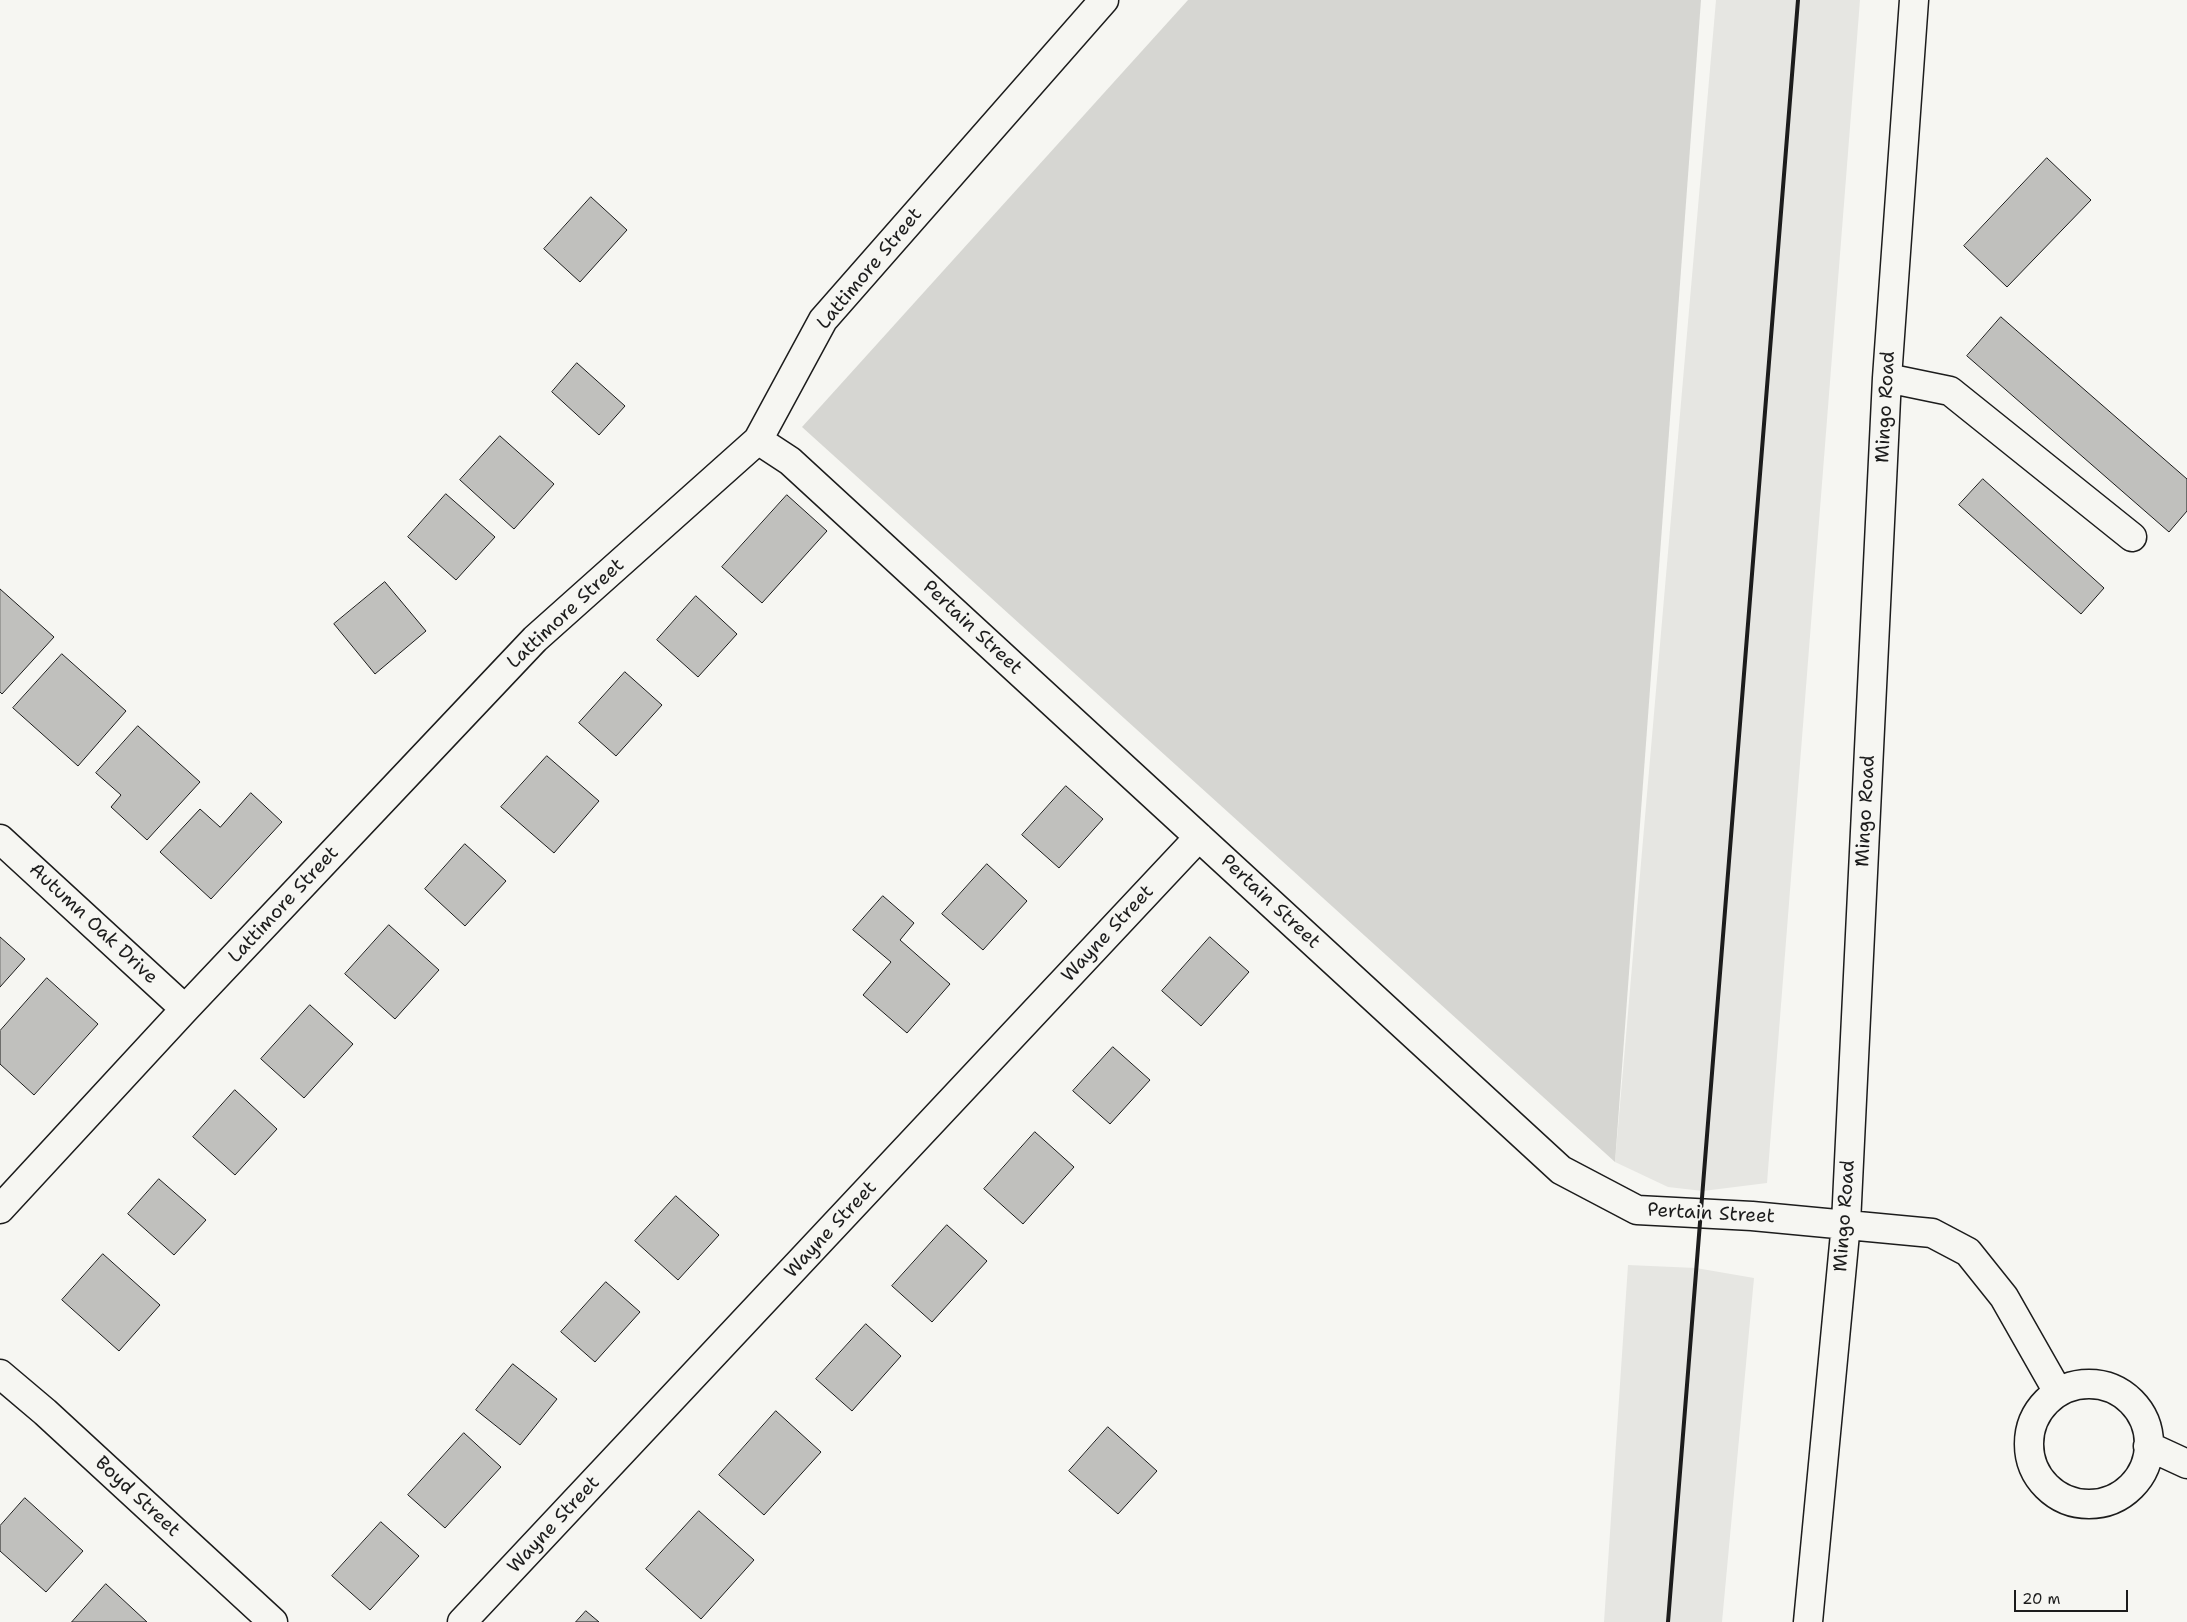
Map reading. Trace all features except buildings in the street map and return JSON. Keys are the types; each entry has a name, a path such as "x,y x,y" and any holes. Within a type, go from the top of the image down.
{"street":[{"name":"Lattimore Street","path":"0,1209 535,639 758,440 823,320 1104,0"},
{"name":"Mingo Road","path":"1808,1622 1846,1224 1887,378 1914,0"},
{"path":"1887,378 1950,391 2132,537"},
{"name":"Pertain Street","path":"758,440 790,461 1561,1170 1637,1210 1846,1224 1932,1233 1968,1252 2004,1297 2058,1392"},
{"name":"Wayne Street","path":"462,1622 1199,837"},
{"name":"Autumn Oak Drive","path":"0,839 185,1010"},
{"name":"Boyd Street","path":"0,1374 45,1412 273,1622"},
{"path":"2081,1384 2104,1386 2126,1396 2142,1413 2150,1436 2148,1459 2138,1481 2120,1496 2098,1504 2074,1503 2053,1493 2037,1476 2029,1453 2030,1430 2041,1408 2058,1392 2081,1384"},
{"path":"2148,1446 2187,1464"}],"shaded area":[{"path":"1188,0 1701,0 1615,1162 802,427"},
{"path":"1716,0 1860,0 1767,1183 1703,1191 1668,1187 1615,1162"},
{"path":"1628,1265 1696,1268 1754,1278 1722,1622 1604,1622"}],"railway":[{"path":"1668,1622 1798,0"}]}
